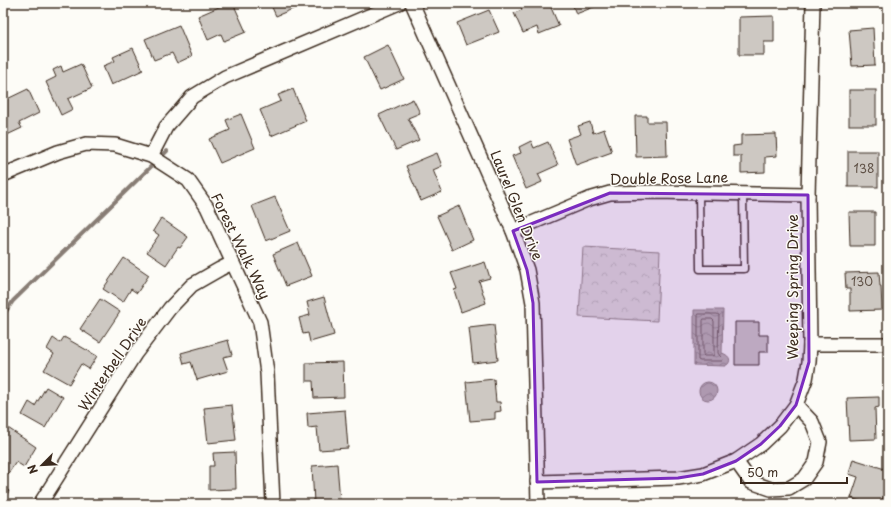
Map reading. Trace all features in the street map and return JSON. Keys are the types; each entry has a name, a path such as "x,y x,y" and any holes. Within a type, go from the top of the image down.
{"street":[{"path":"151,156 166,127 192,97 225,77 399,3"},
{"name":"Laurel Glen Drive","path":"412,3 513,231 527,270 534,303 538,504"},
{"name":"Weeping Spring Drive","path":"537,482 678,478 703,474 736,461 761,444 780,426 796,405 806,379 810,344 808,195 814,3"},
{"name":"Forest Walk Way","path":"3,175 58,152 86,144 115,145 151,156 188,180 207,207 260,322 267,373 273,504"},
{"name":"Double Rose Lane","path":"513,231 589,199 610,193 743,193 808,195"},
{"name":"Winterbell Drive","path":"40,504 135,354 170,308 192,285 232,263"},
{"path":"810,344 888,344"},
{"path":"736,461 751,482 771,489 788,488 804,479 816,462 820,442 812,422 796,405"}],"lane":[{"path":"699,193 700,269 744,268 743,193"}],"highlighted area":[{"path":"610,193 808,195 809,362 796,405 780,426 761,444 736,461 703,474 678,478 537,482 533,303 527,270 513,231"}],"green space":[{"path":"583,247 660,251 657,321 579,317"}],"water":[{"path":"694,310 723,310 722,353 728,356 730,360 725,366 694,365"},
{"path":"708,382 714,385 717,391 714,397 708,400 702,397 699,391 702,385"}],"building":[{"path":"228,3 233,3 246,32 224,41 221,34 208,40 198,16"},
{"path":"270,3 307,3 276,16"},
{"path":"549,3 559,26 539,34 537,27 523,33 514,13 522,10 520,4"},
{"path":"572,3 604,3 576,14"},
{"path":"489,10 499,32 466,45 457,23"},
{"path":"774,16 774,42 764,42 764,55 739,55 739,17"},
{"path":"179,25 192,56 177,63 172,53 154,60 145,39"},
{"path":"873,28 875,65 852,66 849,30"},
{"path":"388,45 404,79 380,90 364,57"},
{"path":"133,48 143,70 111,85 103,66 115,61 113,57"},
{"path":"81,64 92,88 68,99 73,109 61,115 46,82 56,77 53,70 61,66 63,72"},
{"path":"28,89 39,113 19,123 22,128 7,135 3,128 3,101"},
{"path":"293,89 306,121 271,136 260,110 281,101 278,95"},
{"path":"849,90 876,90 876,125 849,125"},
{"path":"413,99 420,113 408,118 419,140 396,150 379,115"},
{"path":"241,114 255,148 220,163 209,139 230,130 226,120"},
{"path":"635,116 647,116 647,122 666,122 667,156 636,157"},
{"path":"590,122 593,133 604,129 612,152 576,165 567,139 581,134 578,126"},
{"path":"776,134 777,156 765,157 765,172 741,173 741,156 733,156 733,146 741,145 741,135"},
{"path":"531,141 534,148 548,142 558,165 538,174 542,182 526,189 512,156 521,153 519,147"},
{"path":"848,151 878,151 878,187 848,187"},
{"path":"437,153 442,166 433,170 442,192 421,201 406,166"},
{"path":"275,197 290,231 266,241 252,206"},
{"path":"459,206 473,240 452,250 437,216"},
{"path":"849,212 875,212 875,246 850,246"},
{"path":"161,218 188,237 180,248 178,247 166,265 147,252 159,235 153,231"},
{"path":"298,243 312,276 286,286 273,254"},
{"path":"124,258 149,275 137,293 131,289 123,302 103,289"},
{"path":"485,262 490,278 479,281 486,303 461,312 454,290 457,289 451,273"},
{"path":"879,272 882,310 850,311 850,289 846,289 845,273"},
{"path":"324,297 334,335 310,342 308,333 303,334 299,318 310,315 307,302"},
{"path":"100,299 120,312 100,342 80,329"},
{"path":"735,322 759,322 759,335 768,335 768,352 759,352 759,365 735,365"},
{"path":"494,325 498,360 473,363 469,328"},
{"path":"64,337 97,356 89,369 81,364 69,384 44,370 54,354 47,349 53,338 60,343"},
{"path":"228,340 232,355 223,357 228,371 197,380 191,362 184,364 181,353"},
{"path":"343,362 344,397 314,398 313,381 306,381 306,363"},
{"path":"494,379 496,402 500,402 501,411 495,412 495,419 470,421 466,382"},
{"path":"46,387 63,397 45,428 22,415 29,402 35,406"},
{"path":"879,397 879,407 875,408 876,439 849,440 847,398"},
{"path":"232,405 236,440 208,443 204,408"},
{"path":"345,410 348,448 319,450 317,427 308,428 307,413"},
{"path":"5,426 36,447 24,467 16,462 8,474 3,470 3,429"},
{"path":"235,452 236,489 209,490 209,466 214,466 213,453"},
{"path":"853,459 888,470 888,483 881,504 868,504 851,498 858,477 849,474"},
{"path":"337,464 340,501 314,503 312,466"},
{"path":"3,487 9,491 3,501"}],"waterway":[{"path":"3,316 13,301 167,151"}]}
